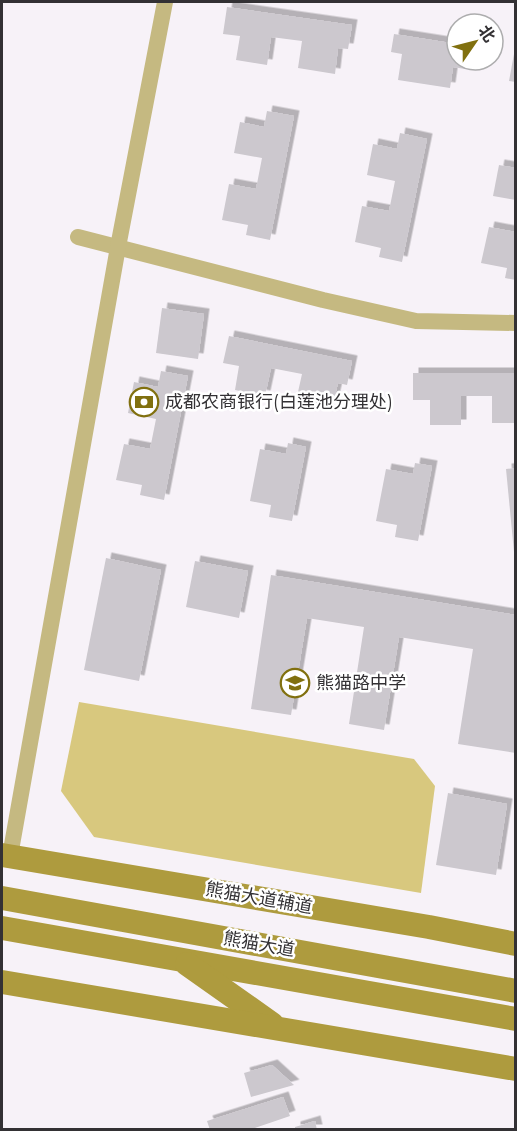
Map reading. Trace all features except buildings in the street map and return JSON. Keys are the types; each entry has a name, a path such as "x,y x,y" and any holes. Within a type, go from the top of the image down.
{"main road":[{"name":"熊猫大道辅道","path":"6,856 429,927 516,944"},
{"name":"熊猫大道","path":"2,898 516,991"},
{"name":"熊猫大道","path":"2,928 516,1019"},
{"path":"180,960 277,1027"},
{"path":"2,982 516,1069"}],"street":[{"path":"6,856 165,2"},
{"path":"78,237 323,300 416,321 516,323"}],"shaded area":[{"path":"79,702 414,759 435,786 421,893 94,837 61,791"}],"place":[{"name":"成都农商银行(白莲池分理处)","path":"144,402"},
{"name":"熊猫路中学","path":"295,683"}]}
